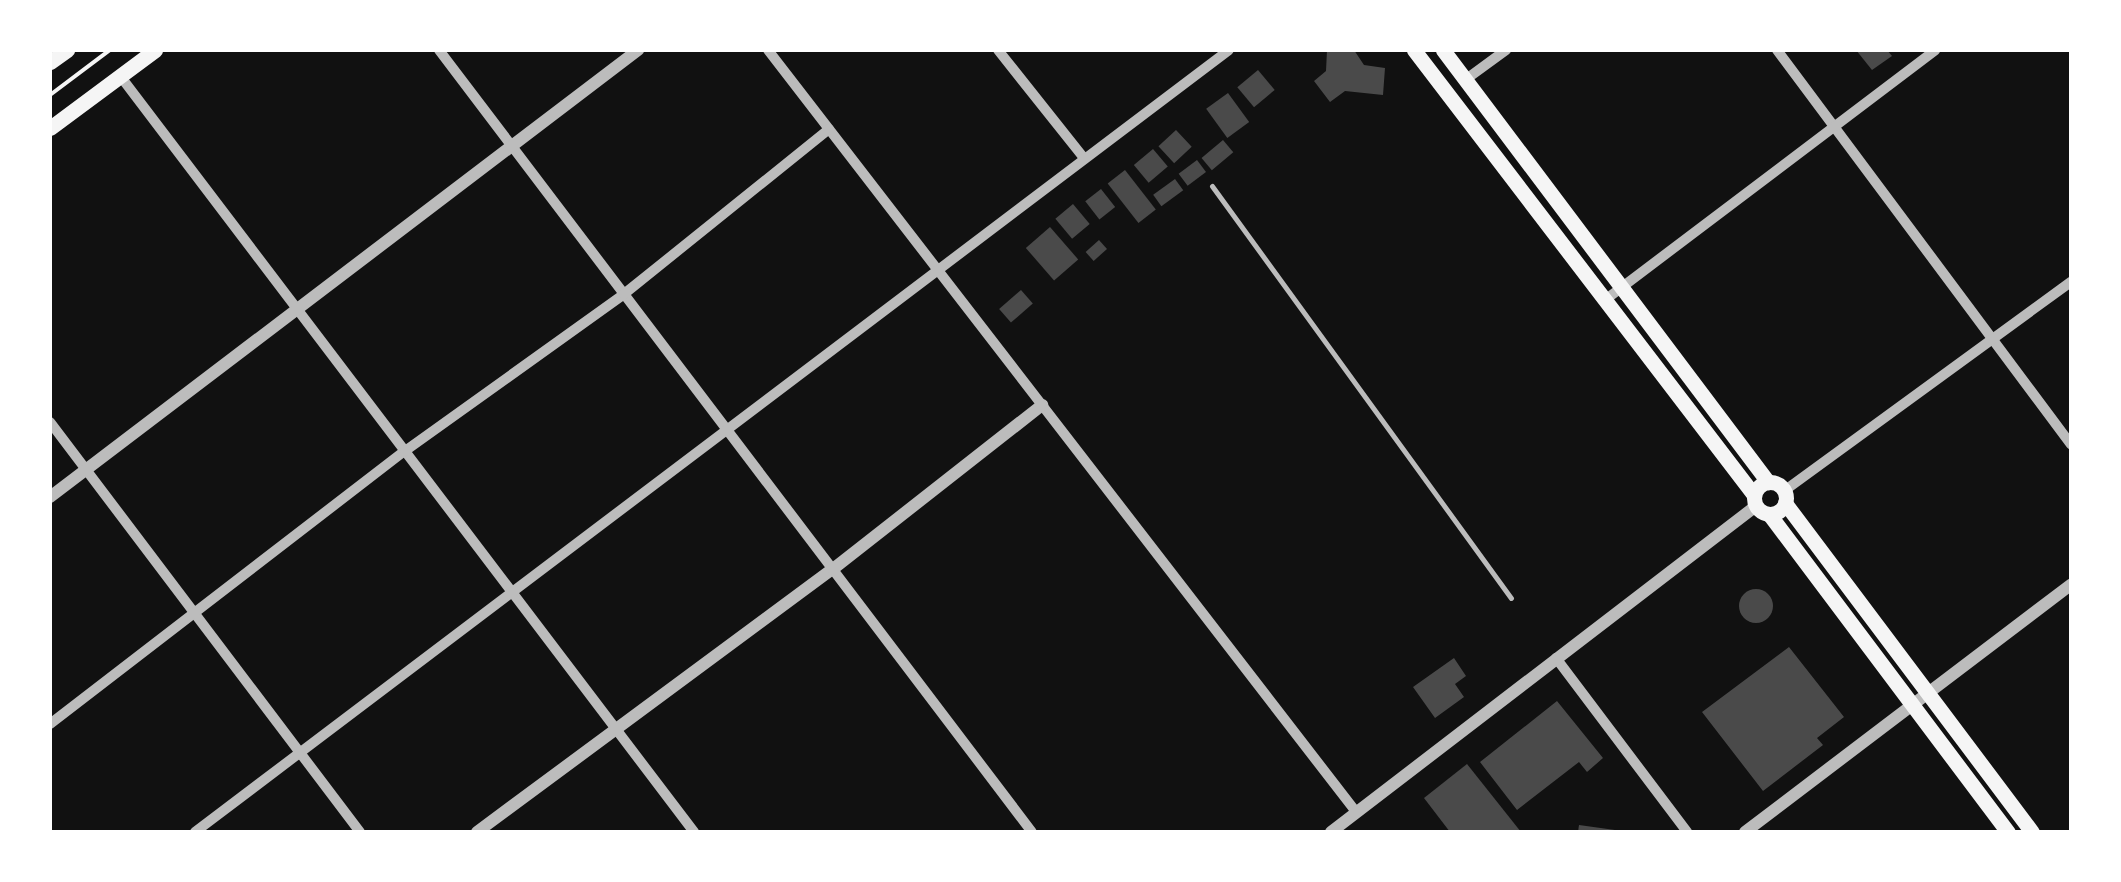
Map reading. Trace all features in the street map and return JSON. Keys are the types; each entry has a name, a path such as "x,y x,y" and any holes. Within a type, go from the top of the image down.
{"main road":[{"path":"50,62 66,50"},
{"path":"50,128 155,50"},
{"path":"1414,50 2008,832"},
{"path":"1442,50 1768,482 1785,497 2032,832"},
{"path":"1759,505 1768,482"},
{"path":"1759,505 1785,497"}],"street":[{"path":"439,50 1032,832"},
{"path":"50,497 638,50"},
{"path":"768,50 940,266 1042,405 1356,812"},
{"path":"998,50 1084,158"},
{"path":"195,832 509,588 1084,158 1214,54 1229,50"},
{"path":"1466,80 1506,50"},
{"path":"1777,50 2071,444"},
{"path":"1605,300 1935,50"},
{"path":"121,76 694,832"},
{"path":"50,724 405,451 624,294 830,129"},
{"path":"1785,497 2071,282"},
{"path":"477,832 833,569 1042,405"},
{"path":"50,422 360,832"},
{"path":"1331,832 1759,505"},
{"path":"1745,832 2071,584"},
{"path":"1556,658 1688,832"}],"lane":[{"path":"1212,186 1511,598"}],"path":[{"path":"50,96 110,50"}],"building":[{"path":"1327,50 1354,50 1364,65 1385,68 1383,95 1345,91 1330,102 1314,81 1326,71"},
{"path":"1856,50 1887,50 1892,56 1872,70"},
{"path":"1258,70 1275,90 1254,107 1237,87"},
{"path":"1228,93 1249,122 1227,138 1206,109"},
{"path":"1176,130 1192,147 1174,163 1158,146"},
{"path":"1223,140 1233,152 1212,170 1202,158"},
{"path":"1153,149 1168,167 1149,183 1134,165"},
{"path":"1197,160 1206,172 1188,186 1179,174"},
{"path":"1125,170 1156,209 1138,223 1108,184"},
{"path":"1175,179 1183,190 1161,206 1153,195"},
{"path":"1101,189 1115,207 1099,219 1085,201"},
{"path":"1073,204 1090,224 1072,239 1055,219"},
{"path":"1050,227 1078,259 1054,280 1026,248"},
{"path":"1099,240 1107,249 1094,261 1086,252"},
{"path":"1021,290 1033,304 1011,323 999,309"},
{"path":"1756,589 1768,594 1773,606 1768,618 1756,623 1744,618 1739,606 1744,594"},
{"path":"1789,647 1844,717 1817,738 1823,745 1763,791 1702,712"},
{"path":"1454,658 1466,676 1455,684 1464,697 1435,718 1413,687"},
{"path":"1557,701 1603,758 1587,772 1579,762 1517,810 1480,762"},
{"path":"1467,764 1521,832 1450,832 1424,798"},
{"path":"1579,825 1615,830 1615,832 1578,832"}]}
